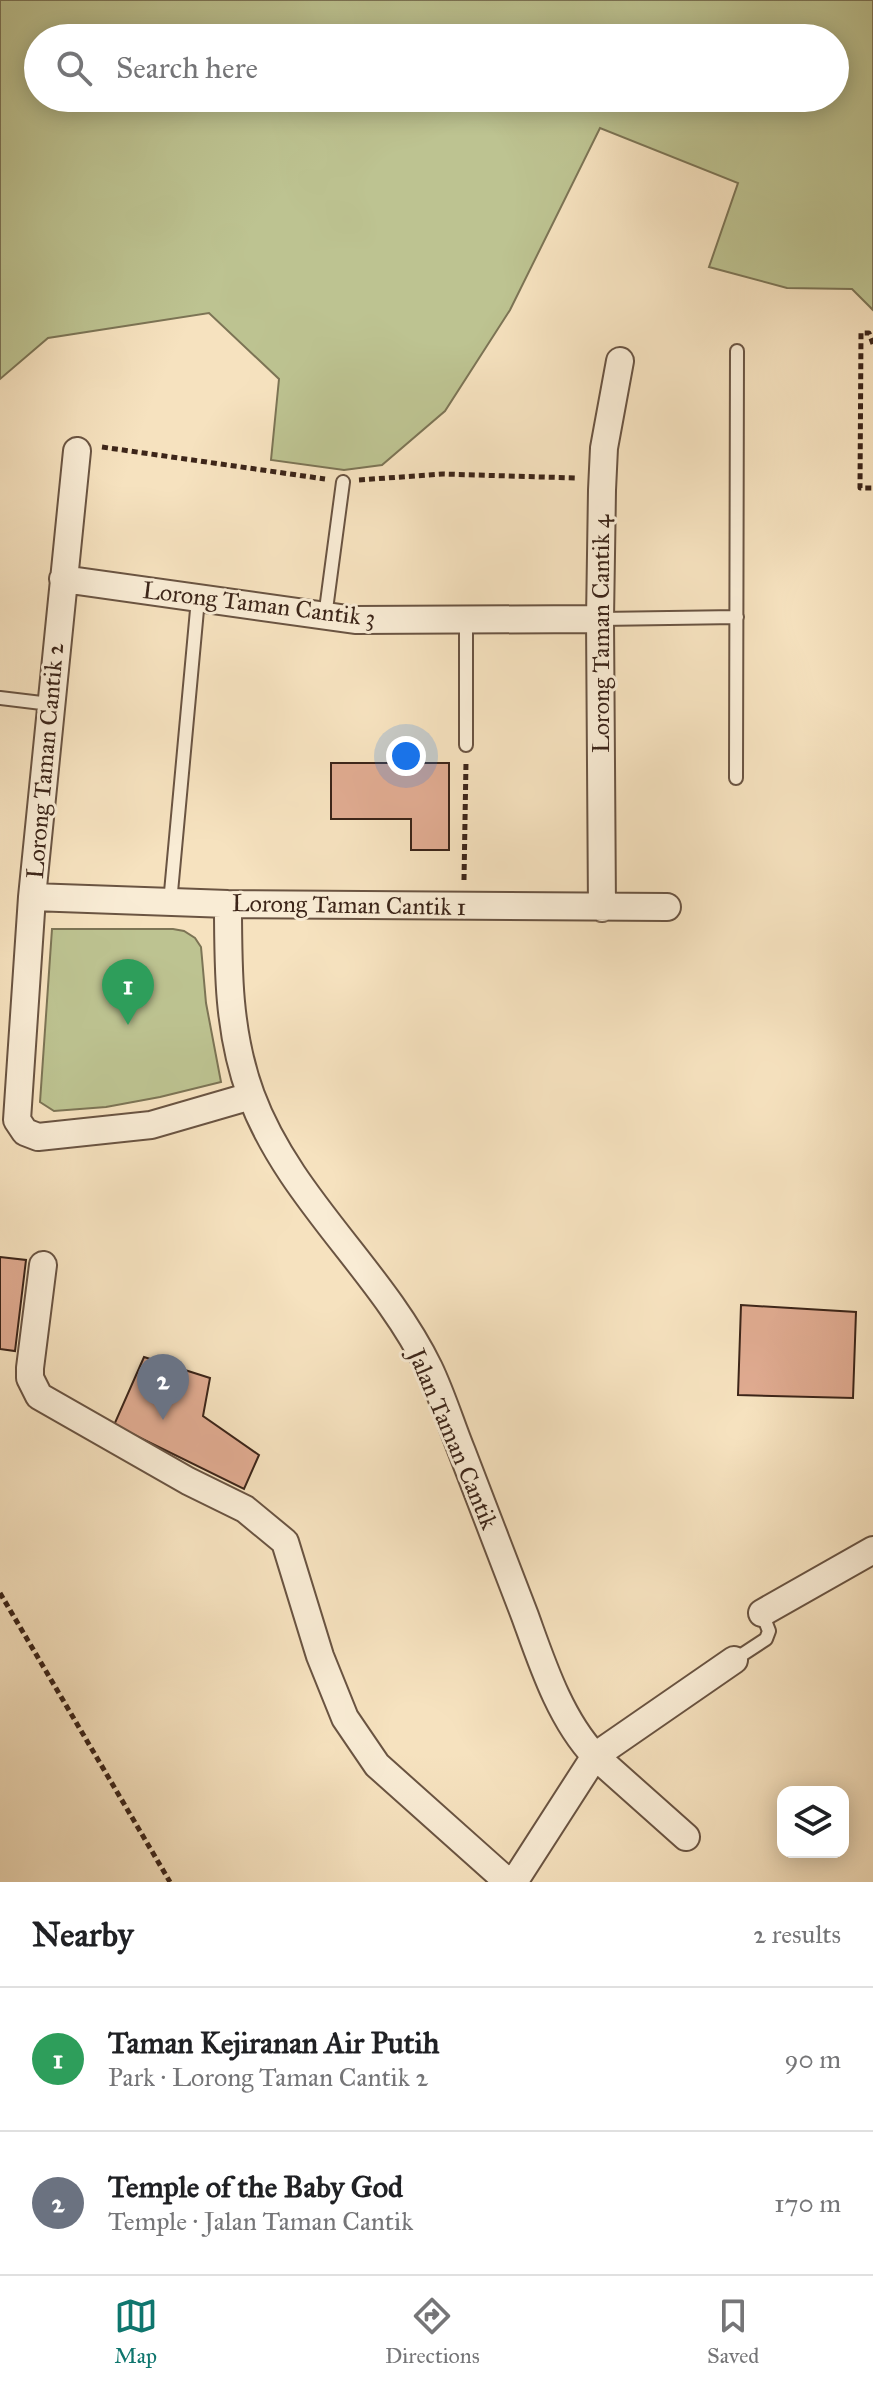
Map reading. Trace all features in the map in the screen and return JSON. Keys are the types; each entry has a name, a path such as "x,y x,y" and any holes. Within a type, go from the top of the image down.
{"street":[{"name":"Lorong Taman Cantik 4","path":"602,908 600,619 604,448 620,361"},
{"name":"Lorong Taman Cantik 2","path":"77,451 32,897 17,1120 25,1132 38,1137 52,1136 151,1125 251,1096"},
{"name":"Lorong Taman Cantik 3","path":"63,579 355,620 600,619"},
{"name":"Lorong Taman Cantik 1","path":"32,897 228,904 667,907"},
{"name":"Jalan Taman Cantik","path":"228,904 228,977 236,1045 251,1096 284,1158 317,1208 391,1303 429,1368 542,1663 582,1743 686,1837"},
{"path":"43,1265 30,1368 30,1378 39,1396 175,1474 245,1509 285,1542 320,1656 345,1718 377,1765 511,1882 595,1756 734,1660"},
{"path":"762,1613 873,1550"}],"lane":[{"path":"736,778 737,351"},
{"path":"325,617 343,482"},
{"path":"170,903 198,599"},
{"path":"600,619 737,617"},
{"path":"466,618 466,745"},
{"path":"0,698 50,704"},
{"path":"734,1660 766,1639 769,1631 762,1613"}],"path":[{"path":"873,344 869,333 861,333 860,488 873,488"},
{"path":"464,867 466,745"},
{"path":"0,1593 170,1882"}],"green space":[{"path":"0,0 873,0 873,310 852,289 787,288 709,267 738,183 600,128 510,310 445,411 382,465 344,470 271,460 279,379 209,313 48,338 0,379"},
{"path":"52,929 173,929 195,938 201,947 206,1003 221,1082 106,1107 54,1111 40,1102"}],"building":[{"path":"331,763 449,763 449,850 411,850 411,819 331,819"},
{"path":"0,1257 26,1260 15,1351 0,1349"},
{"path":"741,1305 856,1312 853,1398 738,1395"},
{"path":"144,1357 210,1378 203,1416 259,1455 244,1489 114,1425"}],"place":[{"name":"Taman Kejiranan Air Putih","path":"128,1025"},
{"name":"Temple of the Baby God","path":"163,1420"}]}
